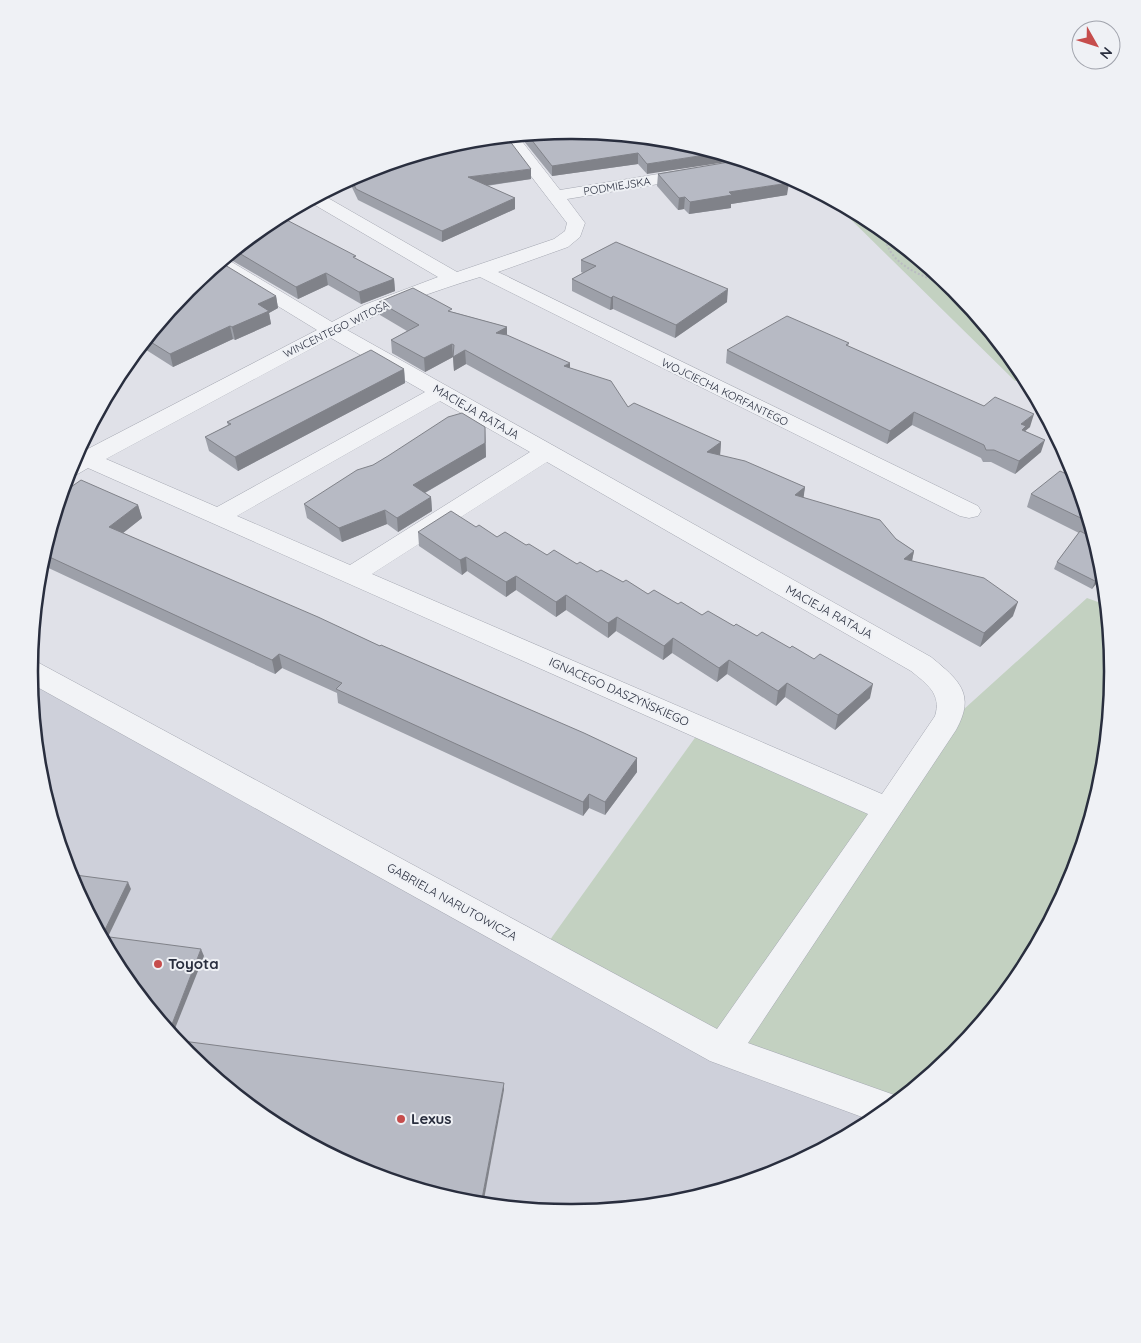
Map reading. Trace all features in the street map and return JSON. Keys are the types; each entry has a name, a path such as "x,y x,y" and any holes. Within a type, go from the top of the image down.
{"street":[{"path":"514,142 555,196"},
{"name":"PODMIEJSKA","path":"555,196 707,172"},
{"name":"WINCENTEGO WITOSA","path":"80,463 330,329 371,309 561,243 574,233 576,223 555,196"},
{"path":"320,201 455,279"},
{"name":"MACIEJA RATAJA","path":"225,266 440,392 921,664 945,685 951,697 951,711 942,729 723,1050"},
{"name":"WOJCIECHA KORFANTEGO","path":"482,271 969,511"},
{"path":"217,516 440,392"},
{"path":"352,575 547,452"},
{"name":"IGNACEGO DASZYŃSKIEGO","path":"79,466 217,516 887,809"},
{"name":"GABRIELA NARUTOWICZA","path":"38,675 723,1050 879,1106"}],"path":[{"path":"887,243 888,248 906,266 931,279"}],"shaded area":[{"path":"38,675 723,1050 879,1106 867,1115 806,1150 742,1176 674,1194 640,1200 605,1203 536,1203 501,1200 467,1194 399,1176 335,1150 274,1115 219,1072 170,1023 127,968 92,907 66,843 48,775 42,741"}],"green space":[{"path":"848,216 895,249 947,295 993,347 1014,375 1017,381 1015,381"},
{"path":"1087,598 1098,602 1104,672 1099,741 1085,809 1063,875 1049,907 1032,938 1014,968 993,996 947,1048 922,1072 879,1106 723,1050 542,951 702,728 887,809 942,729"}],"building":[{"path":"570,139 640,143 702,156 647,164 638,153 552,166 532,140"},
{"path":"511,142 531,169 468,177 515,198 442,231 356,189 354,185 399,167 467,149 501,143"},
{"path":"727,162 785,184 729,192 732,195 690,202 685,197 679,198 658,174"},
{"path":"287,220 356,256 353,257 394,279 359,292 326,273 296,287 240,254"},
{"path":"616,242 728,289 676,325 613,296 611,298 572,279 596,266 581,260"},
{"path":"226,265 276,296 258,304 269,311 232,327 230,326 170,354 152,343 194,295"},
{"path":"413,288 452,309 448,311 507,327 496,333 507,335 570,363 564,366 611,381 628,407 634,403 721,442 707,452 745,461 805,487 795,495 880,520 896,539 914,551 904,559 984,578 1018,602 984,633 465,350 453,357 454,345 452,344 424,358 391,340 419,325 379,302"},
{"path":"787,316 849,343 846,345 984,406 995,397 1034,414 1021,424 1026,426 1022,430 1045,440 1019,461 994,450 986,450 984,445 914,412 890,431 727,350"},
{"path":"371,350 404,369 235,457 205,437 231,424 227,422"},
{"path":"462,413 485,427 485,443 413,485 431,497 397,518 385,510 339,528 304,504 357,470 373,465 388,456 448,417"},
{"path":"1060,471 1065,473 1080,518 1031,494"},
{"path":"81,480 138,505 109,527 584,733 637,758 605,802 589,794 583,802 336,689 342,683 279,654 272,660 50,557 71,487"},
{"path":"451,511 476,527 479,525 497,537 505,532 547,555 554,550 577,564 580,562 597,572 601,570 623,582 626,580 648,594 654,590 678,604 681,602 702,615 708,611 734,626 736,624 757,636 762,632 814,659 820,654 873,684 838,715 787,683 778,691 729,660 719,668 673,638 664,646 617,617 608,623 566,595 556,602 516,576 506,582 466,557 460,560 418,532"},
{"path":"1080,531 1085,534 1095,581 1095,581 1057,562"},
{"name":"Toyota","path":"78,875 128,882 105,930"},
{"name":"Toyota","path":"108,937 201,949 172,1025 127,968"},
{"name":"Lexus","path":"188,1042 504,1083 482,1197 433,1186 399,1176 335,1150 274,1115 219,1072"}],"place":[{"name":"Toyota","path":"158,964"},
{"name":"Lexus","path":"401,1119"}]}
